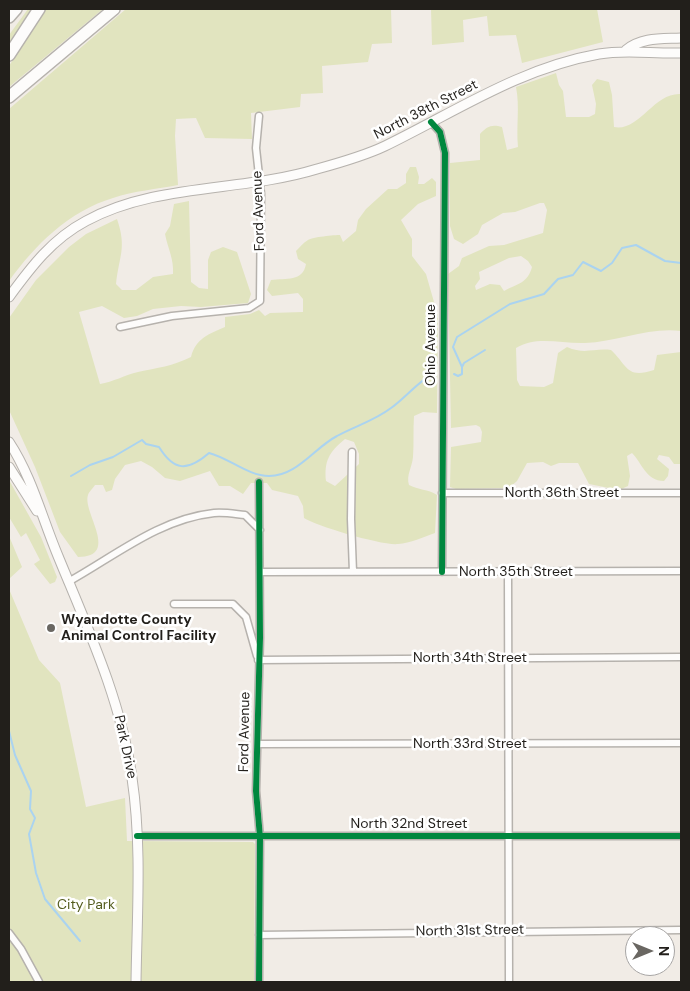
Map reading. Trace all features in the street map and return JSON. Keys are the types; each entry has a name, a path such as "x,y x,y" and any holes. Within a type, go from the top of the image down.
{"highway":[{"path":"9,18 16,9"},
{"path":"9,55 39,9"},
{"path":"9,97 114,9"}],"main road":[{"name":"North 38th Street","path":"626,50 634,44 645,40 681,38"},
{"name":"North 38th Street","path":"9,297 39,256 60,238 86,221 122,206 289,176 334,164 383,147 514,80 570,61 626,50 649,54 681,53"},
{"name":"Park Drive","path":"9,442 25,471 68,582 91,632 116,705 132,778 137,836 136,982"},
{"name":"Park Drive","path":"9,467 45,524"}],"street":[{"name":"Ford Avenue","path":"120,328 172,316 249,308 257,305 261,295 261,194 258,182 256,148 259,116"},
{"name":"Ohio Avenue","path":"431,122 440,132 445,153 442,572"},
{"path":"352,452 351,519 353,572"},
{"name":"Ford Avenue","path":"259,482 260,572 256,791 260,837 259,982"},
{"name":"North 36th Street","path":"442,494 681,493"},
{"path":"68,582 108,560 148,534 196,516 217,512 245,515 253,520 260,530"},
{"name":"North 35th Street","path":"260,572 681,571"},
{"path":"508,572 509,982"},
{"path":"174,604 233,604 246,617 258,660"},
{"name":"North 34th Street","path":"258,660 681,657"},
{"name":"North 33rd Street","path":"258,744 681,743"},
{"name":"North 32nd Street","path":"137,836 681,836"},
{"name":"North 31st Street","path":"260,935 681,930"},
{"path":"9,933 21,949 39,982"}],"green space":[{"path":"28,9 32,9 9,44 9,35"},
{"path":"45,9 103,9 9,87 9,66"},
{"path":"126,9 391,9 392,43 372,44 368,62 322,66 323,93 301,94 300,107 251,113 252,139 205,138 196,118 176,119 175,136 178,185 121,196 82,211 42,242 9,281 9,109"},
{"path":"431,9 597,9 603,42 522,63 516,35 489,36 487,16 463,20 464,42 432,45"},
{"path":"556,73 559,85 563,91 566,117 589,117 595,114 596,104 592,85 597,79 609,82 612,95 614,127 623,127 631,124 663,99 671,95 681,94 681,331 657,331 585,343 541,341 524,344 516,348 517,380 520,386 544,387 553,383 558,353 567,347 579,351 611,350 628,369 638,373 654,370 657,355 681,352 681,464 674,464 669,457 659,455 657,459 669,469 668,476 664,481 649,475 632,453 627,456 630,476 628,486 619,490 589,484 578,463 559,463 551,466 543,462 527,463 517,481 509,488 456,489 450,487 451,447 481,442 482,432 480,427 476,425 451,428 448,274 459,266 462,258 489,246 504,245 543,233 547,210 544,203 540,203 515,212 503,213 482,225 478,234 463,244 454,239 450,226 450,163 480,160 480,134 490,126 502,127 507,150 518,147 516,87","holes":["521,256 532,267 528,277 518,285 504,291 500,285 490,284 476,290 475,286 480,279 479,272 509,258"]},
{"path":"410,167 416,167 419,177 418,184 424,184 432,178 436,182 436,196 418,204 401,220 412,239 412,256 426,274 438,316 437,413 423,412 414,416 413,457 408,478 409,485 437,495 435,533 398,544 365,539 322,526 304,518 303,506 298,496 272,490 267,483 251,483 243,494 230,486 219,486 210,471 180,481 165,478 141,461 125,465 115,479 112,490 106,492 103,485 95,485 89,493 88,503 97,532 97,550 91,555 78,557 60,532 35,467 9,410 9,318 36,280 69,247 86,234 117,219 122,245 116,284 122,290 136,290 153,277 173,274 172,259 165,234 170,226 174,204 189,201 191,282 199,288 208,289 208,260 211,252 223,247 237,252 251,294 248,303 153,309 137,316 124,318 102,306 79,312 100,384 133,373 171,365 191,357 196,345 200,341 225,327 225,317 250,314 259,310 265,316 270,313 303,312 303,299 298,293 272,296 267,290 271,280 293,278 301,274 306,264 298,259 296,251 308,240 340,235 343,242 356,231 358,220 366,209 388,189 397,189 406,183 406,174","holes":["345,439 354,442 359,454 359,464 335,486 326,481 327,462 331,453"]},
{"path":"9,480 41,537 57,577 55,582 50,584 34,564 40,560 26,533 21,537 9,517"},
{"path":"9,536 22,567 9,579"},
{"name":"City Park","path":"9,589 39,660 60,683 86,807 125,798 127,841 253,842 255,844 254,982 9,982"}],"waterway":[{"path":"454,374 458,376 462,374 462,367 453,347 457,337 510,304 544,294 558,279 573,275 583,262 601,271 612,263 622,248 636,245 665,261 681,263"},
{"path":"462,367 464,363 485,350"},
{"path":"71,476 90,465 113,457 142,440 146,444 159,447 170,461 181,466 194,463 209,453 254,473 269,476 279,475 297,467 337,436 385,413 423,380 432,375"},
{"path":"9,731 15,755 31,791 30,809 35,818 29,834 36,873 45,899 80,941"}],"cycle path":[{"path":"431,122 440,132 445,153 442,572"},
{"path":"259,482 260,638 256,791 260,837 259,982"},
{"path":"137,836 681,836"}],"place":[{"name":"Wyandotte County Animal Control Facility","path":"51,628"}]}
